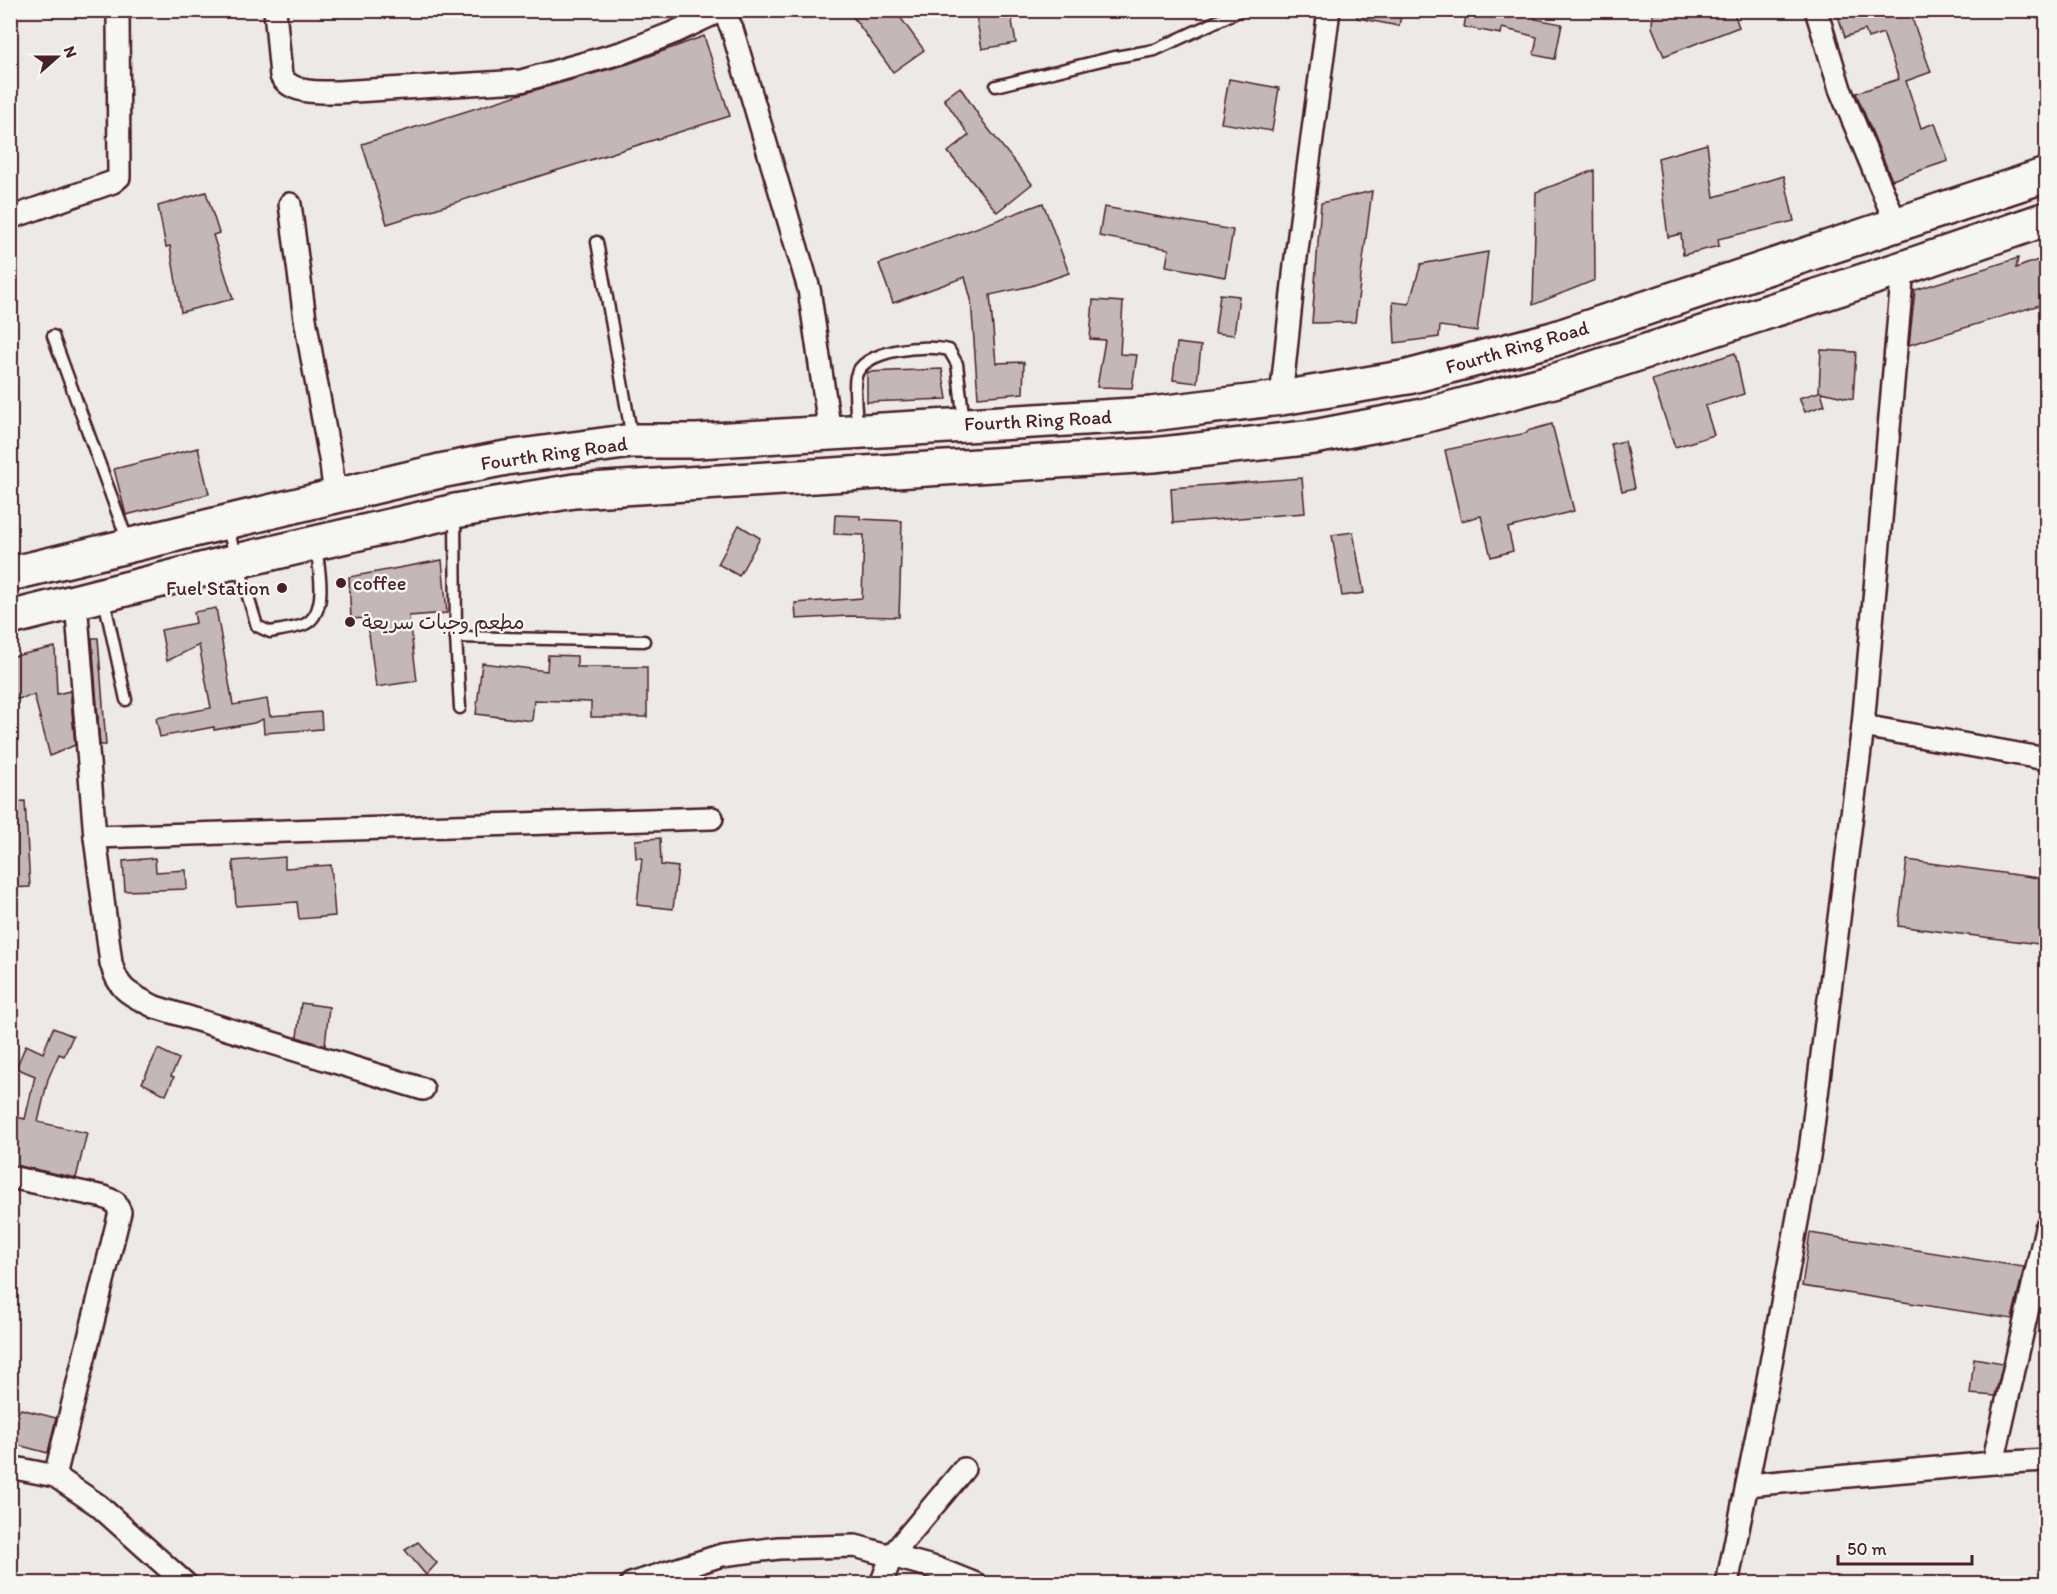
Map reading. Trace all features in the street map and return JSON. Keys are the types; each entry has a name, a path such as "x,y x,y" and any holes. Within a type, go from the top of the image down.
{"main road":[{"name":"Fourth Ring Road","path":"10,574 225,521 506,458 632,441 697,441 1151,414 1281,398 1408,377 1552,339 2046,175"},
{"name":"Fourth Ring Road","path":"10,618 237,561 455,511 574,491 1153,455 1314,437 1423,416 1557,380 1903,268 2046,219"}],"street":[{"path":"10,218 113,182 119,177 118,10"},
{"path":"275,10 281,76 286,83 295,88 316,92 521,81 624,52 722,10 732,29 809,290 844,432"},
{"path":"1281,398 1295,265 1329,10"},
{"path":"1816,10 1840,88 1897,226"},
{"path":"290,204 305,319 331,464 334,497"},
{"path":"1727,1584 1810,1151 1863,726 1903,268"},
{"path":"89,599 95,837 111,963 116,980 127,992 155,1006 423,1089"},
{"path":"1863,726 2046,759"},
{"path":"95,837 712,818"},
{"path":"10,1177 104,1197 115,1202 120,1212 55,1476"},
{"path":"1993,1463 2046,1228"},
{"path":"1747,1485 2046,1460"},
{"path":"10,1467 55,1476 98,1505 186,1584"},
{"path":"880,1584 892,1555 964,1468"},
{"path":"631,1584 667,1578 722,1556 779,1548 855,1546 936,1568 976,1584"}],"lane":[{"path":"996,86 1110,58 1155,50 1241,10"},
{"path":"597,242 632,441"},
{"path":"53,336 129,545"},
{"path":"844,432 856,377 864,362 880,354 935,346 949,350 957,364 964,425"},
{"path":"455,511 456,638 460,708"},
{"path":"225,521 257,626 270,632 307,623 319,608 321,586 315,543"},
{"path":"89,599 126,700"},
{"path":"456,638 644,641"}],"building":[{"path":"848,10 895,10 924,50 893,72"},
{"path":"975,10 1010,10 1016,43 982,49"},
{"path":"1357,10 1402,10 1399,26 1357,18"},
{"path":"1467,10 1537,10 1535,19 1562,24 1555,59 1534,55 1537,37 1502,28 1501,34 1464,27"},
{"path":"1653,10 1733,10 1739,27 1664,56 1652,27"},
{"path":"1844,10 1888,10 1890,17 1909,10 1931,72 1906,81 1921,128 1935,123 1948,161 1892,180 1856,93 1899,79 1883,33 1868,38 1865,30 1845,37 1837,13"},
{"path":"704,36 730,116 387,224 362,144 521,94 628,64"},
{"path":"1229,79 1279,88 1272,131 1221,123"},
{"path":"960,87 983,122 1032,184 997,212 948,152 969,135 944,99"},
{"path":"1707,144 1714,197 1784,176 1794,221 1718,239 1719,246 1683,255 1681,234 1668,237 1658,158"},
{"path":"1594,170 1595,280 1533,305 1536,192"},
{"path":"1372,191 1355,322 1312,323 1321,203"},
{"path":"206,192 219,233 213,235 233,299 181,312 170,246 166,247 158,206"},
{"path":"1043,203 1069,273 1031,286 990,295 996,363 1024,362 1023,393 978,397 971,299 965,277 893,303 879,264"},
{"path":"1104,207 1233,230 1225,277 1166,266 1169,249 1099,236"},
{"path":"1488,252 1477,331 1440,326 1439,337 1395,343 1393,302 1409,304 1421,264"},
{"path":"2046,257 2046,303 1909,345 1915,290 2018,258 2016,268"},
{"path":"1220,294 1239,296 1234,335 1215,333"},
{"path":"1093,300 1123,302 1120,354 1137,355 1132,388 1097,387 1105,340 1090,339"},
{"path":"1177,343 1201,346 1197,383 1173,380"},
{"path":"1821,350 1856,352 1853,399 1821,392 1825,405 1805,412 1799,398 1819,392"},
{"path":"1735,353 1744,394 1705,406 1714,435 1675,447 1652,380"},
{"path":"942,369 947,399 867,402 867,372"},
{"path":"1552,424 1574,511 1508,528 1513,551 1491,557 1481,516 1461,521 1445,450 1527,433 1527,431"},
{"path":"1625,441 1635,488 1622,491 1611,444"},
{"path":"198,448 209,494 126,515 114,469"},
{"path":"1302,478 1305,513 1173,523 1171,488"},
{"path":"835,515 902,521 899,617 849,616 796,619 795,603 862,598 864,535 834,534"},
{"path":"739,525 760,538 739,576 718,564"},
{"path":"1353,532 1364,593 1342,596 1332,535"},
{"path":"442,560 447,613 409,616 417,681 376,687 367,618 351,619 349,577"},
{"path":"216,608 233,705 267,699 270,716 321,712 322,729 264,733 263,719 254,723 214,730 214,727 160,737 156,718 211,708 199,645 167,661 161,630 196,623 194,612"},
{"path":"92,638 98,638 106,745 100,745"},
{"path":"55,647 57,694 70,691 75,745 50,756 34,695 10,701 10,657"},
{"path":"548,655 577,656 577,667 647,667 647,717 591,717 591,702 534,700 532,721 476,714 482,663 547,671"},
{"path":"25,801 30,887 10,888 10,802"},
{"path":"660,838 661,865 678,867 673,909 637,905 642,858 636,858 635,840"},
{"path":"285,857 285,868 331,865 335,916 299,919 297,902 236,906 233,861"},
{"path":"155,858 156,872 186,870 187,889 125,891 123,861"},
{"path":"1907,860 2046,879 2046,945 1898,926"},
{"path":"301,1003 329,1007 325,1046 297,1037"},
{"path":"53,1028 73,1036 64,1056 59,1054 48,1079 38,1122 87,1133 76,1178 10,1164 10,1144 17,1117 25,1119 35,1076 16,1068 26,1045 43,1053"},
{"path":"158,1049 179,1059 166,1095 142,1083"},
{"path":"1810,1233 2024,1267 2012,1319 1802,1286"},
{"path":"1974,1358 2003,1363 1995,1396 1970,1394"},
{"path":"21,1409 56,1418 48,1453 10,1443 10,1421"},
{"path":"418,1542 437,1563 426,1575 405,1550"}],"place":[{"name":"coffee","path":"341,583"},
{"name":"Fuel Station","path":"282,588"},
{"name":"مطعم وجبات سريعة","path":"350,622"}]}
